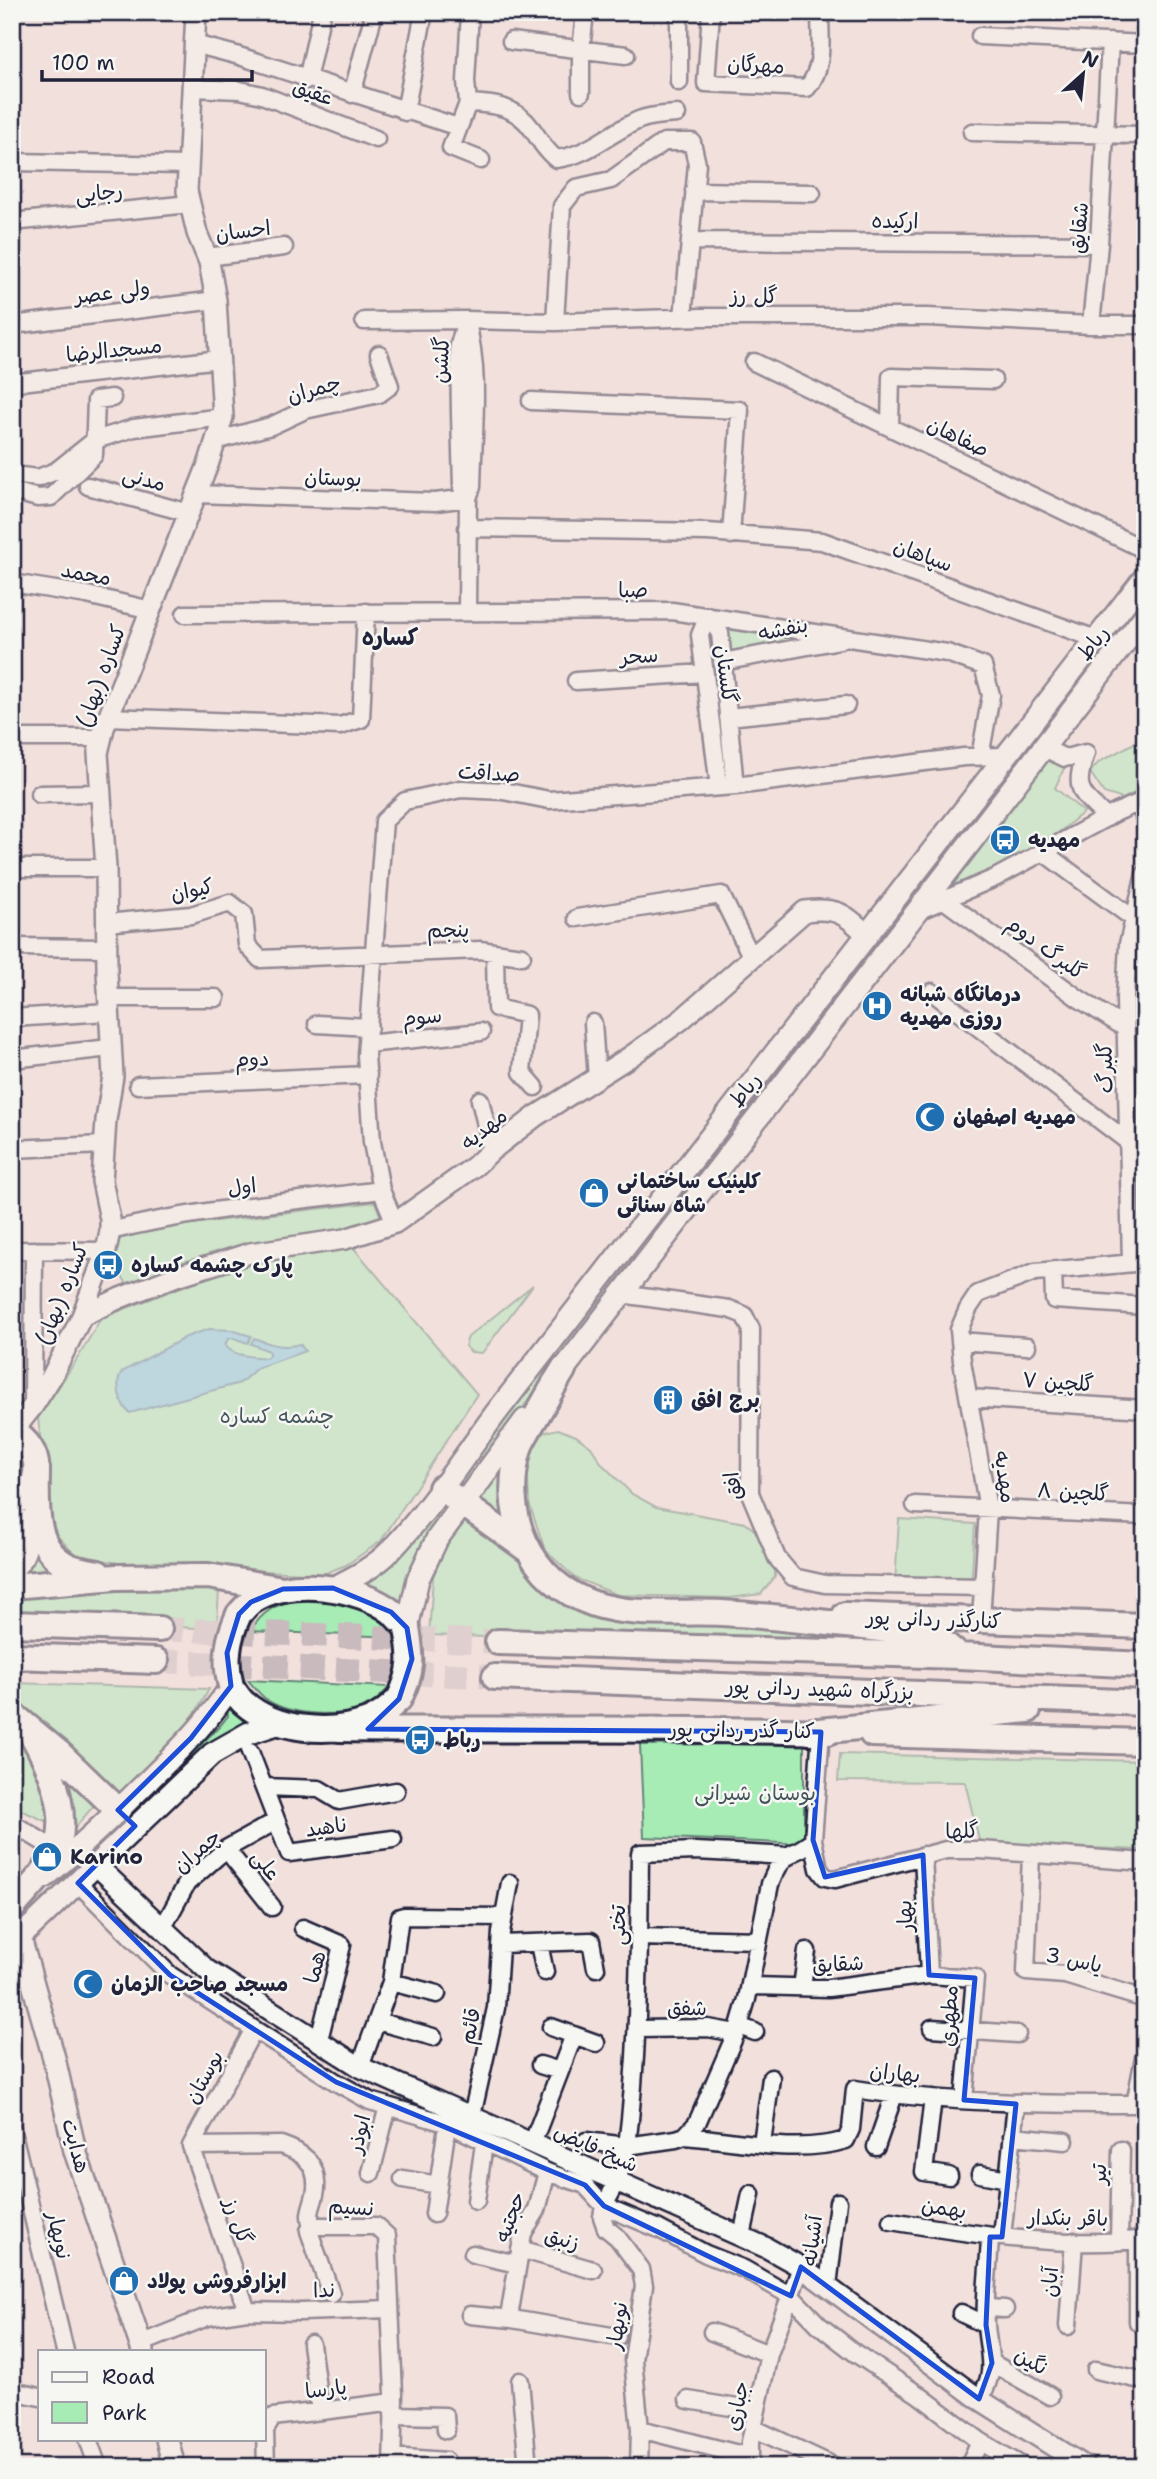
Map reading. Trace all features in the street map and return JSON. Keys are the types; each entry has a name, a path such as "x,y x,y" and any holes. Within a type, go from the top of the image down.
{"main road":[{"name":"رباط","path":"333,1588 362,1573 390,1551 441,1488 495,1413 1145,577"},
{"name":"رباط","path":"407,1628 418,1579 437,1539 562,1370 1145,616"},
{"path":"719,1125 740,1141"},
{"path":"562,1370 519,1447 513,1481 516,1516 528,1550 541,1570 562,1590 596,1604 637,1611 723,1613 933,1635 959,1657"},
{"path":"13,1431 23,1438 36,1457 37,1516 43,1541 55,1557 72,1567 116,1577"},
{"path":"12,1504 30,1490 37,1469"},
{"path":"441,1488 528,1550"},
{"path":"12,1515 26,1532 26,1546 18,1562 12,1567"},
{"path":"12,1586 116,1577 208,1576 283,1589 333,1588 375,1602 391,1612 407,1628 412,1659 407,1682 399,1699 386,1712 339,1728 310,1728 280,1723 259,1714 243,1702 231,1686 227,1670 231,1631 239,1614 251,1602 283,1589"},
{"name":"کنارگذر ردانی پور","path":"723,1613 1145,1626"},
{"path":"12,1624 159,1629"},
{"name":"بزرگراه شهید ردانی پور","path":"498,1642 1145,1665"},
{"path":"12,1656 156,1661"},
{"name":"بزرگراه شهید ردانی پور","path":"495,1677 1133,1702"},
{"path":"16,1941 96,1865 127,1818 214,1713 231,1686"},
{"path":"815,1732 1133,1702"},
{"path":"18,1720 59,1753 127,1818"},
{"path":"13,1907 51,1861 62,1837 60,1810 42,1751 18,1720"},
{"path":"13,1907 212,1754 249,1734 280,1723"},
{"name":"کنار گذر ردانی پور","path":"339,1728 680,1728 1145,1742"},
{"name":"هدایت","path":"16,1941 54,2058 75,2151 141,2347"},
{"path":"167,2440 174,2467"}],"street":[{"name":"کساره (بهار)","path":"13,1431 51,1378 82,1316 106,1251 110,1231 102,1181 113,1076 106,948 106,869 98,753 108,717 192,504 223,417 216,300 207,257 197,233 187,191 195,12"},
{"path":"307,80 322,12"},
{"path":"405,112 424,12"},
{"path":"471,12 466,80 468,103 451,148 481,160"},
{"path":"582,93 584,12"},
{"path":"679,82 680,12"},
{"name":"مهرگان","path":"711,12 706,83 807,88 816,78 820,63 821,12"},
{"path":"352,94 373,17"},
{"path":"980,36 1145,44"},
{"path":"511,41 626,55"},
{"name":"شقایق","path":"1091,325 1107,134 1110,42"},
{"path":"194,44 236,55 458,128"},
{"name":"عقیق","path":"191,88 240,90 262,95 376,139"},
{"path":"468,103 498,105 516,112 531,128 541,147 556,159 570,157 595,146 640,120 677,114"},
{"path":"972,132 1145,135"},
{"path":"555,322 562,206 576,188 611,180 664,142 692,142 697,164 683,318"},
{"path":"12,162 187,165"},
{"path":"694,191 812,193"},
{"name":"رجایی","path":"12,222 190,204"},
{"name":"ارکیده","path":"690,241 1099,244"},
{"name":"احسان","path":"207,257 284,247"},
{"name":"ولی عصر","path":"12,325 216,300"},
{"name":"گل رز","path":"363,321 555,322 683,318 928,317 1145,325"},
{"name":"گلشن","path":"466,320 459,345 462,487 468,498 467,611"},
{"name":"چمران","path":"215,441 271,426 304,410 379,394 390,386 379,354"},
{"name":"مسجدالرضا","path":"12,383 220,359"},
{"name":"صفاهان","path":"754,362 1145,550"},
{"path":"890,427 891,377 993,380"},
{"path":"12,491 38,498 51,497 94,455 96,400 113,398"},
{"path":"531,401 740,410 731,535"},
{"path":"12,475 38,478 55,471 95,440 134,428 223,417"},
{"name":"مدنی","path":"88,486 192,504"},
{"name":"بوستان","path":"192,504 435,502 468,498"},
{"name":"سپاهان","path":"467,528 695,532 822,541 1096,639"},
{"name":"محمد","path":"12,583 87,595 151,610"},
{"name":"صبا","path":"185,614 672,611 947,653 983,666 991,695 980,757"},
{"path":"108,717 340,726 361,719 366,612"},
{"name":"گلستان","path":"708,616 719,633 728,717 727,787"},
{"name":"گلستان","path":"708,616 700,635 727,787"},
{"name":"بنفشه","path":"722,662 851,638"},
{"name":"سحر","path":"576,681 705,673"},
{"path":"728,717 846,705"},
{"path":"12,738 102,738"},
{"path":"1044,748 1065,758 1086,753 1078,776 1079,786 1107,818"},
{"name":"صداقت","path":"394,1223 381,1190 372,1142 368,1036 384,821 405,802 461,789 503,791 550,800 727,787 964,757 1004,756"},
{"path":"39,794 100,793"},
{"path":"920,909 995,878 1142,801 1145,820"},
{"path":"1044,852 1134,919"},
{"path":"12,868 106,869"},
{"name":"گلبرگ","path":"1138,1263 1127,1141 1125,1028 1128,944 1145,874"},
{"path":"577,918 721,895 752,958"},
{"name":"گلبرگ دوم","path":"944,900 1125,1028"},
{"name":"کیوان","path":"106,923 191,915 230,903 244,914 247,945 260,959 374,954"},
{"name":"مهدیه","path":"82,1316 120,1298 250,1253 345,1239 394,1223 475,1166 536,1116 597,1079 681,1020 805,911 838,911 866,934"},
{"path":"12,947 106,948"},
{"name":"پنجم","path":"374,954 467,950 522,956"},
{"path":"495,952 496,1008 527,1015 522,1073 535,1087"},
{"path":"932,992 1127,1141"},
{"path":"12,1018 108,1005 216,998"},
{"path":"593,1023 597,1079"},
{"name":"سوم","path":"317,1024 368,1036 481,1032"},
{"path":"12,1059 110,1048"},
{"name":"دوم","path":"138,1085 368,1076"},
{"path":"480,1100 492,1150"},
{"path":"12,1149 104,1144"},
{"name":"اول","path":"110,1231 141,1223 381,1190"},
{"path":"12,1250 106,1251"},
{"path":"33,1406 34,1250"},
{"name":"مهدیه","path":"981,1620 988,1509 959,1331 978,1294 1035,1272 1138,1263"},
{"path":"1053,1270 1054,1300 1145,1306"},
{"name":"افق","path":"621,1294 729,1309 744,1315 751,1329 750,1493 777,1558 793,1577 825,1584 983,1587"},
{"path":"960,1341 1027,1346"},
{"name":"گلچین ۷","path":"969,1398 1145,1409"},
{"name":"گلچین ۸","path":"915,1505 1145,1516"},
{"path":"586,2141 626,2147 685,2136 697,2123 737,2029 750,1986 770,1884 777,1868 789,1856 813,1840 815,1732"},
{"name":"ناهید","path":"250,1752 289,1853 393,1839"},
{"path":"264,1787 319,1789 339,1801 396,1791"},
{"name":"چمران","path":"162,1929 187,1884 226,1849 276,1821"},
{"path":"12,1823 56,1850"},
{"name":"گلها","path":"813,1840 818,1869 825,1877 835,1879 946,1850 1145,1862"},
{"name":"علی","path":"226,1849 272,1907"},
{"name":"تختی","path":"604,2206 617,2182 626,2147 635,2085 640,1853 696,1851 789,1856"},
{"name":"بهار","path":"923,1855 929,1975"},
{"name":"یاس 3","path":"1031,1855 1026,1972 1065,1975 1145,1999"},
{"name":"شیخ فایض","path":"96,1865 207,1970 360,2067 458,2116 532,2144 742,2236 801,2267 979,2399 1086,2467"},
{"name":"شیخ فایض","path":"78,1882 170,1975 337,2082 370,2101 458,2116 484,2143 547,2172 585,2185 604,2206 744,2269 791,2296 819,2325 855,2353 919,2395 979,2441 1024,2467"},
{"name":"قائم","path":"458,2116 496,2008 503,1917 510,1883"},
{"path":"360,2067 391,1982 400,1917 503,1917"},
{"name":"هما","path":"303,1928 342,1945 319,2040"},
{"path":"639,1937 759,1940"},
{"path":"500,1944 591,1941 596,1968"},
{"path":"539,1944 545,1972"},
{"path":"802,1987 807,1951"},
{"name":"شقایق","path":"750,1986 828,1988 929,1975"},
{"name":"مطهری","path":"929,1975 975,1978 964,2100"},
{"path":"391,1982 437,1994"},
{"path":"377,2021 433,2037"},
{"path":"551,2028 596,2043"},
{"name":"شفق","path":"638,2029 708,2028 755,2032"},
{"path":"932,2028 1017,2034"},
{"name":"بوستان","path":"191,2146 254,2029"},
{"path":"532,2144 574,2035"},
{"path":"1140,2104 1144,2058"},
{"path":"540,2065 560,2071"},
{"path":"762,2143 771,2078"},
{"name":"بهاران","path":"685,2136 805,2146 830,2145 846,2140 855,2089 894,2095 1016,2104 1140,2104"},
{"path":"876,2147 894,2095"},
{"path":"933,2098 924,2172 948,2176"},
{"path":"979,2399 988,2386 992,2363 986,2325 987,2308 996,2237 1008,2179 1016,2104"},
{"name":"ابوذر","path":"372,2173 388,2106"},
{"path":"434,2214 458,2116"},
{"name":"نوبهار","path":"12,2129 65,2350"},
{"path":"1012,2136 1065,2141"},
{"path":"476,2201 484,2143"},
{"name":"نسیم","path":"191,2146 281,2145 295,2150 308,2158 314,2171 316,2188 308,2217 312,2226 376,2226 387,2236 394,2409 392,2462"},
{"name":"گل رز","path":"191,2146 247,2311"},
{"name":"تیر","path":"1119,2240 1121,2150"},
{"name":"حجتیه","path":"512,2319 510,2311 523,2234 537,2210 547,2172"},
{"path":"980,2174 1008,2179"},
{"path":"403,2179 439,2185"},
{"path":"742,2236 751,2194"},
{"name":"آشیانه","path":"828,2286 838,2202"},
{"name":"نوبهار","path":"604,2206 601,2217 606,2228 632,2255 641,2269 644,2286 633,2360 640,2429 639,2467"},
{"name":"بهمن","path":"891,2221 996,2237"},
{"path":"312,2226 309,2231 331,2294"},
{"name":"باقر بنکدار","path":"996,2237 1074,2241 1141,2239"},
{"path":"1138,2322 1141,2239"},
{"name":"آبان","path":"1068,2326 1074,2241"},
{"name":"زنبق","path":"473,2253 518,2256 593,2270"},
{"name":"جباری","path":"750,2462 753,2428 769,2354 801,2267"},
{"path":"987,2308 1004,2309"},
{"name":"ندا","path":"141,2347 207,2318 247,2311 389,2309"},
{"path":"961,2313 986,2325"},
{"path":"470,2315 512,2319 617,2337"},
{"path":"712,2332 769,2354"},
{"path":"311,2344 320,2410"},
{"name":"نگین","path":"992,2363 1050,2396"},
{"path":"1096,2370 1145,2381"},
{"path":"520,2381 528,2467"},
{"path":"12,2390 38,2396"},
{"path":"688,2400 756,2411"},
{"name":"پارسا","path":"266,2429 273,2417 320,2410 394,2409 445,2416 446,2430"},
{"path":"753,2428 835,2467"},
{"path":"640,2429 750,2462"},
{"path":"88,2440 97,2467"},
{"name":"پارسا","path":"265,2440 266,2467"},
{"path":"968,2467 979,2441"},
{"path":"392,2462 446,2461 447,2467"}],"highlighted area":[{"path":"333,1588 391,1612 407,1628 412,1659 399,1699 368,1729 821,1732 813,1840 825,1877 923,1855 929,1975 975,1978 964,2100 1016,2104 1002,2237 990,2237 986,2325 992,2363 979,2399 801,2267 791,2296 604,2206 585,2185 336,2082 170,1975 78,1883 135,1826 118,1810 191,1738 231,1686 227,1653 239,1614 251,1602 283,1589"}],"green space":[{"path":"725,627 828,641 728,655"},
{"path":"1145,737 1145,787 1123,799 1104,793 1090,772 1099,762"},
{"path":"1047,758 1066,764 1055,788 1084,812 1047,842 994,871 947,890"},
{"path":"688,1180 694,1183 463,1486 454,1482"},
{"path":"375,1202 381,1218 351,1229 239,1247 127,1284 116,1261 116,1250 121,1236 164,1227"},
{"name":"چشمه کساره","path":"353,1247 477,1394 381,1541 346,1565 323,1574 125,1564 76,1556 51,1529 38,1418 101,1318 246,1262"},
{"path":"533,1285 482,1353 471,1352 465,1346 468,1337"},
{"path":"558,1429 576,1436 591,1447 602,1464 632,1494 656,1507 745,1523 764,1537 775,1555 775,1577 761,1594 730,1598 618,1595 575,1578 545,1550 529,1503 527,1458 536,1434"},
{"path":"12,1440 22,1448 27,1475 12,1492"},
{"path":"511,1462 520,1536 477,1501"},
{"path":"23,1501 59,1569 34,1575 12,1572"},
{"path":"440,1501 447,1506 422,1542 413,1563 404,1616 358,1588 379,1574"},
{"path":"467,1519 531,1569 619,1621 804,1631 862,1637 860,1649 429,1635 433,1577 446,1545"},
{"path":"899,1519 975,1524 971,1589 895,1584"},
{"path":"219,1588 217,1629 12,1619 12,1595 85,1589"},
{"path":"299,1599 340,1602 368,1609 389,1625 396,1637 250,1631 270,1609"},
{"path":"248,1680 390,1687 363,1708 350,1712 320,1714 291,1710 278,1705 264,1698"},
{"path":"12,1683 209,1689 180,1733 118,1797 12,1703"},
{"path":"227,1706 251,1721 209,1747 147,1807 143,1800 219,1727 228,1716"},
{"path":"12,1738 31,1758 43,1777 50,1798 54,1825 12,1806"},
{"name":"بوستان شیرانی","path":"804,1743 804,1844 644,1837 640,1745"},
{"path":"840,1754 1145,1761 1145,1850 980,1844 965,1782 838,1781"},
{"path":"69,1780 95,1804 69,1835 74,1804"}],"water":[{"path":"209,1329 231,1330 251,1336 248,1343 233,1338 228,1339 225,1345 233,1352 243,1355 266,1358 269,1355 269,1351 251,1344 254,1338 282,1346 300,1344 305,1351 257,1368 240,1383 130,1413 126,1410 118,1388 122,1372 186,1337"}],"tunnel":[{"path":"159,1629 498,1642"},
{"path":"156,1661 495,1677"}],"place":[{"name":"مهدیه","path":"1005,840"},
{"name":"درمانگاه شبانه روزی مهدیه","path":"877,1006"},
{"name":"مهدیه اصفهان","path":"930,1117"},
{"name":"کلینیک ساختمانی شاه سنائی","path":"594,1193"},
{"name":"پارک چشمه کساره","path":"108,1265"},
{"name":"برج افق","path":"668,1400"},
{"name":"رباط","path":"420,1740"},
{"name":"Karino","path":"47,1857"},
{"name":"مسجد صاحب الزمان","path":"88,1984"},
{"name":"ابزارفروشی پولاد","path":"124,2281"}],"district":[{"name":"کساره","path":"390,637"}]}
